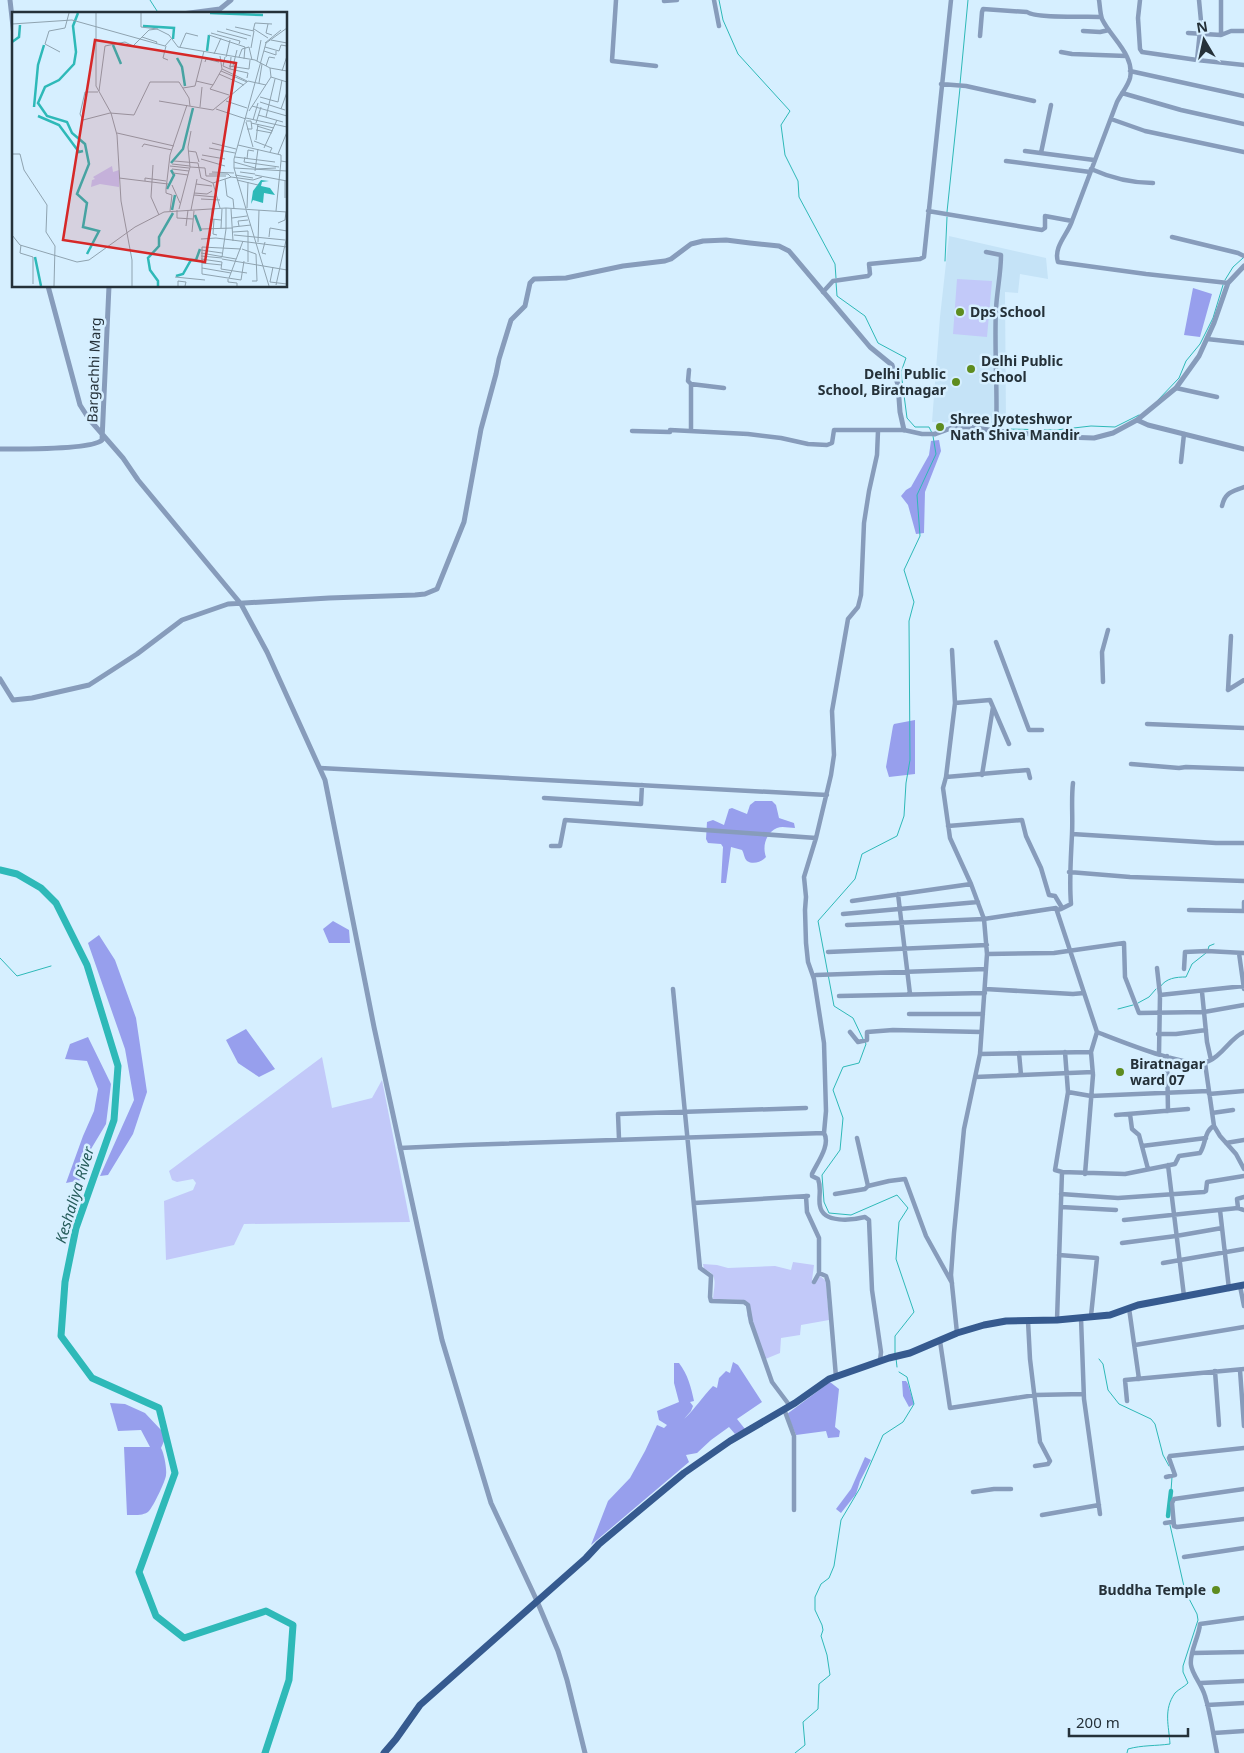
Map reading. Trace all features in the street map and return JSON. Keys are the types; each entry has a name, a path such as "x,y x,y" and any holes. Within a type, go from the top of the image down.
{"main road":[{"path":"384,1753 420,1705 586,1558 599,1544 684,1472 730,1441 787,1408 829,1379 905,1354 957,1333 997,1322 1057,1320 1118,1313 1129,1308 1184,1296 1242,1286"}],"street":[{"path":"10,0 12,18"},
{"path":"197,12 220,9 231,0"},
{"path":"616,0 612,61 656,66"},
{"path":"664,1 677,0"},
{"path":"714,0 719,26"},
{"path":"823,292 833,281 868,276 870,274 869,264 923,259 951,0"},
{"path":"1099,0 1102,16 1126,56 1130,71 1129,80 1117,102 1067,234 1061,240 1057,258 1058,262 1228,283"},
{"path":"1140,0 1138,18 1140,48 1142,52 1244,66"},
{"path":"1197,60 1201,22 1199,0"},
{"path":"1221,0 1221,35"},
{"path":"980,36 983,9 1027,12 1030,15 1043,16 1102,16"},
{"path":"1083,31 1100,32 1109,30"},
{"path":"1188,33 1221,35 1231,31 1244,31"},
{"path":"1061,52 1126,56"},
{"path":"1130,71 1244,96"},
{"path":"941,84 966,86 1034,102"},
{"path":"1122,93 1181,110 1244,124"},
{"path":"1041,152 1051,105"},
{"path":"1111,119 1145,131 1244,152"},
{"path":"1025,151 1094,160"},
{"path":"1006,161 1090,171 1130,182 1153,184"},
{"path":"928,211 1042,230 1044,228 1045,216 1072,221"},
{"path":"1172,237 1222,248 1244,256"},
{"path":"0,679 13,700 89,685 137,654 182,620 228,604 415,595 425,594 437,589 464,522 479,437 501,351 511,320 525,306 530,283 534,278 576,276 623,266 665,260 697,242 726,240 779,246 790,251 870,347 888,360 894,370 898,385 900,412 904,430"},
{"path":"986,252 1001,255 1002,272 996,309 996,432"},
{"path":"632,431 670,432 670,430 748,434 808,444 827,445 832,443 834,430 904,430 933,434 954,427 969,427 996,432 1065,437 1094,438 1113,434 1137,420 1176,388 1199,356 1214,323 1228,283 1244,266"},
{"path":"49,288 80,405 89,419 124,458 138,480 241,604 267,652 320,768 326,787 400,1148 442,1340 491,1503 558,1651 585,1753"},
{"name":"Bargachhi Marg","path":"0,449 94,445 102,440 109,288"},
{"path":"1207,338 1244,343"},
{"path":"689,370 688,381 691,384 691,431"},
{"path":"691,384 724,388"},
{"path":"1176,388 1217,397"},
{"path":"1137,420 1148,425 1244,449"},
{"path":"878,431 877,455 864,523 860,595 858,607 848,619 832,711 834,755 827,794 804,877 808,962 814,980 824,1043 826,1111 825,1146 812,1176 818,1179 821,1186 819,1204 821,1210 834,1218 850,1220 865,1217 870,1220 872,1290 881,1352 880,1362"},
{"path":"1180,462 1184,434"},
{"path":"1222,506 1224,498 1229,493 1244,486"},
{"path":"1103,682 1102,652 1108,630"},
{"path":"1231,636 1228,690 1244,680"},
{"path":"996,642 1029,730 1042,730"},
{"path":"952,650 955,703 943,788 950,838 971,884 984,920 987,954 980,1054 964,1129 954,1233 951,1274 957,1333"},
{"path":"955,703 990,700 1009,744"},
{"path":"982,775 993,706"},
{"path":"1146,724 1244,728"},
{"path":"1131,764 1179,768 1244,769"},
{"path":"320,768 827,794"},
{"path":"946,777 1028,770 1030,778"},
{"path":"847,925 984,920 1056,908 1059,910 1071,904 1071,801 1073,783"},
{"path":"544,798 641,804 642,785"},
{"path":"552,846 560,846 564,820 816,838"},
{"path":"948,826 1022,820 1026,836 1041,868 1049,895 1055,896 1061,906 1059,910 1070,950 1097,1032 1091,1052 1093,1072 1086,1174"},
{"path":"1072,834 1244,843"},
{"path":"1070,872 1130,877 1244,881"},
{"path":"852,901 971,884"},
{"path":"898,894 910,994"},
{"path":"843,914 978,902"},
{"path":"1189,910 1244,911 1244,902"},
{"path":"987,954 1054,953 1124,942 1125,977 1139,1013 1204,1012 1244,1004"},
{"path":"828,952 986,944"},
{"path":"1160,995 1244,987 1241,953 1185,952 1184,969"},
{"path":"1157,968 1160,995 1159,1054"},
{"path":"816,975 986,969"},
{"path":"673,989 700,1268 711,1276 710,1300 744,1302 748,1305 751,1322 772,1382 787,1408 794,1436 794,1510"},
{"path":"839,996 985,991 1084,993"},
{"path":"1202,992 1206,1030 1212,1060"},
{"path":"909,1014 983,1014"},
{"path":"850,1032 858,1042 867,1040 867,1032 893,1030 981,1032"},
{"path":"1158,1034 1206,1030"},
{"path":"1097,1032 1181,1061 1205,1063 1212,1060 1235,1037 1244,1032"},
{"path":"1065,1052 1068,1092 1055,1170 1086,1174 1125,1174 1176,1164 1179,1156 1200,1153 1208,1131 1214,1126"},
{"path":"980,1054 1091,1052"},
{"path":"1020,1053 1021,1075"},
{"path":"1167,1056 1168,1112"},
{"path":"1205,1063 1214,1126 1236,1154 1244,1169"},
{"path":"975,1077 1093,1072"},
{"path":"1068,1092 1090,1096 1244,1091"},
{"path":"619,1139 618,1114 806,1108"},
{"path":"1116,1114 1168,1112 1188,1109"},
{"path":"1212,1113 1233,1110"},
{"path":"1130,1114 1132,1129 1139,1135 1148,1169"},
{"path":"400,1148 824,1132"},
{"path":"857,1138 868,1186"},
{"path":"1142,1146 1206,1138"},
{"path":"1226,1143 1244,1140"},
{"path":"1168,1165 1184,1296"},
{"path":"1057,1320 1062,1172"},
{"path":"1061,1194 1118,1198 1204,1192 1206,1191 1206,1182 1244,1176"},
{"path":"835,1194 866,1189 868,1186 889,1180 905,1179 926,1236 952,1284"},
{"path":"694,1203 807,1196 807,1212 819,1238 820,1273 814,1282"},
{"path":"1238,1208 1237,1199 1244,1197"},
{"path":"1061,1207 1116,1210"},
{"path":"1124,1220 1238,1208 1244,1210"},
{"path":"1220,1210 1229,1288"},
{"path":"1122,1243 1222,1228"},
{"path":"1163,1263 1244,1249"},
{"path":"1059,1255 1097,1258 1091,1316"},
{"path":"820,1273 826,1276 828,1282 836,1376"},
{"path":"1242,1286 1244,1306"},
{"path":"1129,1308 1139,1379"},
{"path":"1081,1318 1084,1394 1100,1514"},
{"path":"1028,1320 1030,1359 1040,1442 1050,1461 1048,1464 1035,1466"},
{"path":"1135,1345 1244,1326"},
{"path":"940,1341 950,1408 1035,1395 1084,1394"},
{"path":"1126,1401 1125,1380 1242,1369 1244,1426"},
{"path":"1215,1371 1219,1425"},
{"path":"1166,1477 1175,1476 1170,1456 1244,1448"},
{"path":"973,1492 1011,1489"},
{"path":"1244,1489 1174,1499 1172,1522 1174,1526 1177,1526 1244,1519"},
{"path":"1042,1515 1099,1505"},
{"path":"1165,1523 1172,1522"},
{"path":"1184,1557 1244,1548"},
{"path":"1217,1753 1208,1705 1200,1683 1192,1670 1191,1658 1199,1637 1200,1624 1244,1618"},
{"path":"1193,1653 1244,1652"},
{"path":"1200,1683 1244,1681"},
{"path":"1208,1705 1244,1703"},
{"path":"1214,1733 1244,1731"}],"shaded area":[{"name":"Delhi Public School","path":"949,236 1046,258 1048,279 1020,274 1018,293 1005,292 1006,425 932,422 940,317"},
{"path":"957,279 992,281 987,337 953,334"},
{"path":"1193,288 1212,294 1200,337 1184,335"},
{"path":"939,440 941,451 925,492 924,533 916,534 908,505 901,496 911,487 929,455 931,441"},
{"path":"915,720 915,774 889,777 886,767 893,726 894,724"},
{"path":"755,801 772,801 776,805 779,818 794,823 795,828 781,827 773,830 766,840 764,849 766,857 757,862 747,861 742,850 731,847 726,883 721,883 723,847 721,844 708,843 706,839 707,822 713,820 724,825 729,809 732,808 747,814 750,805"},
{"path":"333,921 349,930 350,943 329,943 323,929"},
{"path":"99,935 115,960 136,1018 147,1092 133,1134 108,1175 100,1176 134,1100 125,1049 88,943"},
{"path":"246,1029 275,1069 259,1077 238,1063 226,1040"},
{"path":"88,1037 111,1084 106,1124 91,1149 81,1180 66,1183 94,1111 98,1089 87,1061 65,1059 70,1044"},
{"path":"322,1057 332,1108 372,1098 382,1080 410,1222 244,1224 234,1245 166,1260 164,1201 193,1190 196,1183 193,1179 177,1182 172,1180 169,1171"},
{"path":"793,1262 814,1265 812,1280 816,1281 820,1276 826,1281 829,1320 801,1325 800,1335 781,1338 780,1353 763,1360 747,1315 750,1304 744,1300 713,1299 714,1277 709,1271 704,1269 703,1264 728,1268 775,1266 791,1270"},
{"path":"733,1362 738,1365 762,1402 737,1419 745,1429 735,1434 729,1427 697,1453 686,1455 689,1462 591,1545 608,1501 630,1478 657,1425 664,1428 667,1425 659,1420 657,1411 679,1402 674,1383 674,1363 679,1363 685,1372 694,1401 690,1402 693,1406 684,1419 713,1386 717,1388 719,1378 726,1371 730,1373"},
{"path":"902,1381 906,1381 908,1384 914,1404 909,1407 903,1396"},
{"path":"830,1382 839,1389 835,1427 840,1431 839,1437 828,1438 826,1431 796,1435 787,1414"},
{"path":"110,1403 125,1404 145,1413 162,1431 165,1439 161,1448 166,1465 165,1478 162,1488 149,1511 144,1514 127,1515 124,1447 150,1447 141,1430 118,1431"},
{"path":"865,1457 871,1460 860,1481 856,1494 841,1513 836,1509 851,1489"}],"waterway":[{"path":"150,0 158,12"},
{"path":"719,0 723,20 738,54 790,111 781,125 785,155 798,181 799,197 835,264 836,278"},
{"path":"960,84 968,0"},
{"path":"947,212 960,88"},
{"path":"945,261 947,217"},
{"path":"1225,280 1233,267 1243,258"},
{"path":"836,282 837,296 865,316 878,343 906,358 901,372 907,418 915,427 929,427 932,433"},
{"path":"1158,400 1179,378 1186,361 1200,344 1213,318 1223,285"},
{"path":"1006,429 1056,430 1091,426 1115,427 1139,415"},
{"path":"863,1039 853,1018 834,1006 818,921 855,879 862,854 897,836 904,816 906,783 910,760 909,621 914,602 904,570 920,536 917,495 936,454 933,436"},
{"name":"Keshaliya River","path":"0,870 17,874 41,888 56,903 87,965 118,1066 114,1120 76,1228 65,1282 61,1336 92,1378 159,1408 175,1473 139,1572 156,1616 184,1638 266,1611 293,1625 289,1680 265,1753"},
{"path":"1208,950 1209,946 1214,944"},
{"path":"1160,987 1168,980 1186,977 1192,964 1206,953"},
{"path":"0,958 17,976 51,966"},
{"path":"1138,1003 1149,997 1156,989"},
{"path":"1118,1009 1133,1005"},
{"path":"865,1042 866,1044 859,1063 843,1067 833,1090 843,1118 840,1150 822,1175 824,1202 829,1213 851,1215 897,1195 908,1208 899,1222 896,1259 914,1312 895,1336 895,1354"},
{"path":"896,1358 897,1367"},
{"path":"1099,1359 1103,1364 1108,1390 1119,1404 1151,1419 1155,1424 1163,1455 1169,1466"},
{"path":"795,1753 805,1745 803,1722 818,1709 819,1684 830,1675 827,1655 821,1636 822,1625 815,1610 815,1597 821,1584 829,1578 834,1566 841,1520 860,1488 883,1435 903,1422 914,1404 907,1377 899,1372"},
{"path":"1171,1491 1172,1477"},
{"path":"1168,1516 1171,1491"},
{"path":"1127,1753 1128,1749 1170,1744 1168,1712 1171,1699 1175,1693 1188,1683 1183,1672 1183,1666 1198,1620 1197,1614 1185,1591 1170,1525"}],"place":[{"name":"Dps School","path":"960,312"},
{"name":"Delhi Public School","path":"971,369"},
{"name":"Delhi Public School, Biratnagar","path":"956,382"},
{"name":"Shree Jyoteshwor Nath Shiva Mandir","path":"940,427"},
{"name":"Biratnagar ward 07","path":"1120,1072"},
{"name":"Buddha Temple","path":"1216,1590"}]}
